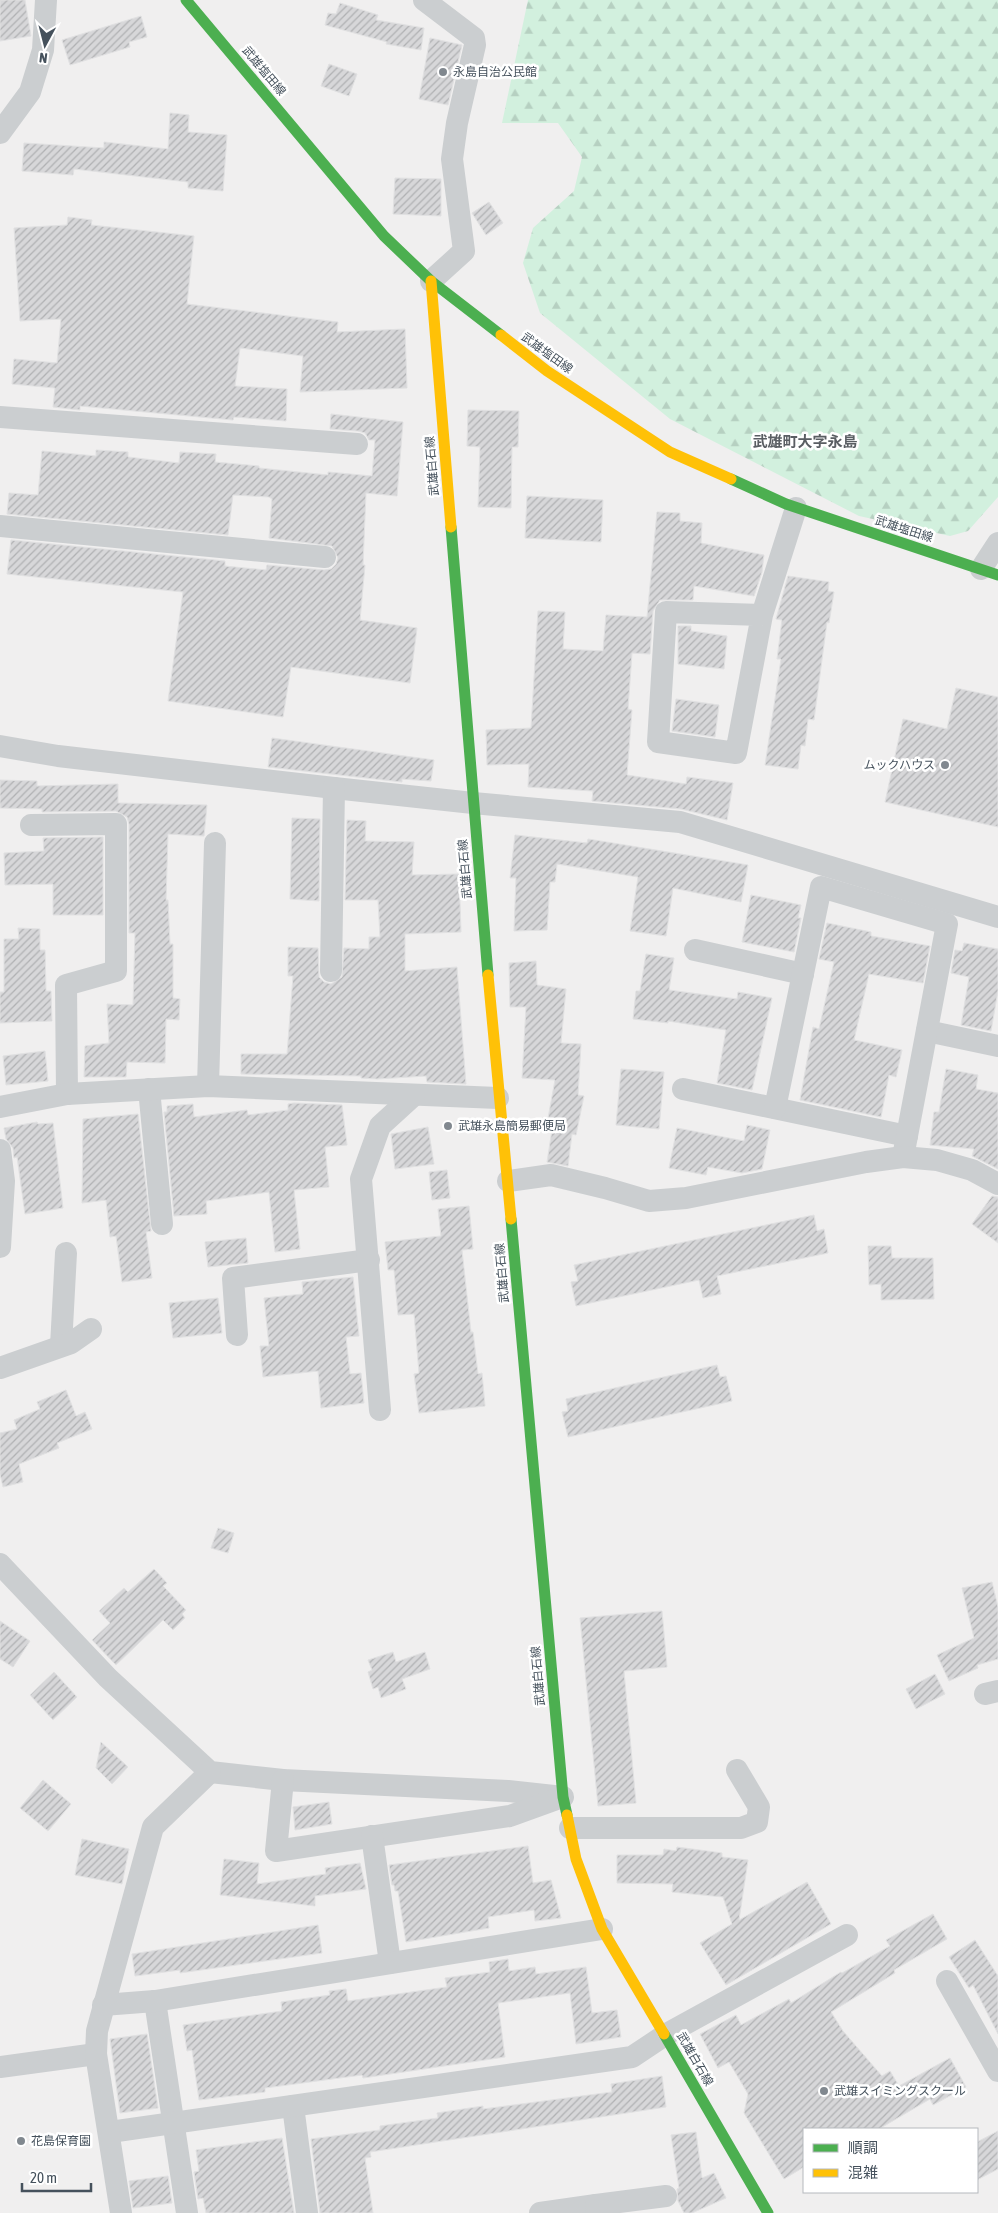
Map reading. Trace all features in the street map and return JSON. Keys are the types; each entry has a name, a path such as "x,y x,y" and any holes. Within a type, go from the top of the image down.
{"main road":[{"name":"武雄塩田線","path":"186,0 384,236 431,281 547,372 670,452 796,508 989,572"},
{"name":"武雄白石線","path":"431,281 498,1098 508,1181 563,1797 576,1859 602,1929 768,2213"}],"street":[{"path":"0,133 30,92 43,50 46,0"},
{"path":"424,0 474,38 475,44 457,123 452,159 464,251 431,281"},
{"path":"0,417 357,444"},
{"path":"762,615 666,612 658,742 736,753 762,615 796,508"},
{"path":"0,526 325,557"},
{"path":"989,572 998,543"},
{"path":"0,746 58,756 473,804 680,822 998,918"},
{"path":"331,971 334,788"},
{"path":"31,825 116,824 116,971 66,985 67,1094"},
{"path":"208,1086 215,843"},
{"path":"775,1108 821,887 947,924 905,1147"},
{"path":"695,950 803,974"},
{"path":"927,1031 998,1046"},
{"path":"0,1107 67,1094 208,1086 498,1098"},
{"path":"683,1089 775,1108 905,1147 937,1160 972,1170 998,1184"},
{"path":"149,1090 162,1224"},
{"path":"380,1410 361,1179 380,1126 414,1095"},
{"path":"508,1181 551,1175 650,1201 686,1198 866,1162 905,1147"},
{"path":"0,1247 4,1182 1,1161"},
{"path":"61,1346 66,1253"},
{"path":"237,1335 233,1278 369,1260"},
{"path":"0,1368 71,1343 91,1329"},
{"path":"0,1564 108,1678 210,1772 283,1780 508,1791 563,1797"},
{"path":"570,1828 741,1828 757,1822 759,1807 737,1770"},
{"path":"121,2213 110,2132 96,2054 97,2031 153,1827 210,1772"},
{"path":"283,1780 276,1851 510,1816 563,1797"},
{"path":"372,1836 390,1963"},
{"path":"103,2005 155,2001 602,1929"},
{"path":"110,2132 632,2057 665,2035 847,1935"},
{"path":"947,1981 991,2042 998,2071"},
{"path":"155,2001 187,2213"},
{"path":"0,2066 96,2054"},
{"path":"293,2106 307,2213"},
{"path":"540,2213 596,2209 666,2196"}],"green space":[{"path":"528,0 998,0 998,497 968,531 950,536 859,516 670,419 540,313 523,263 533,228 574,191 582,157 558,123 502,123"}],"building":[{"path":"0,0 25,0 31,36 0,41"},
{"path":"340,3 378,15 376,20 424,28 421,50 386,44 387,42 325,25 328,13 336,14"},
{"path":"141,16 147,37 129,42 130,47 70,65 62,40"},
{"name":"永島自治公民館","path":"430,38 462,45 448,105 419,99"},
{"path":"329,64 357,74 349,96 321,86"},
{"path":"170,113 189,115 188,132 227,135 223,191 188,188 188,182 74,169 73,175 22,171 24,143 104,148 104,142 168,149"},
{"path":"395,178 441,179 441,216 393,214"},
{"path":"489,202 503,223 486,235 472,213"},
{"path":"68,217 92,220 91,225 194,236 187,304 338,322 337,332 405,329 407,388 300,392 303,356 240,348 235,386 287,389 286,421 234,417 233,420 80,406 80,410 53,407 55,388 12,384 14,359 57,363 61,319 20,321 14,228 67,225"},
{"path":"468,410 519,411 518,447 512,447 511,508 478,507 480,447 467,446"},
{"path":"331,414 403,422 397,496 366,493 363,565 365,565 360,620 417,628 410,683 291,667 283,717 168,701 183,592 7,574 11,540 225,561 225,566 266,570 267,565 331,569 336,564 338,558 332,546 269,538 272,499 269,497 233,495 228,535 7,514 9,493 38,495 42,451 96,456 96,450 128,452 128,457 179,463 180,452 216,454 215,462 328,475 328,472 372,476 375,440 369,440 365,433 358,431 330,429"},
{"path":"527,496 603,500 601,542 525,538"},
{"path":"657,512 680,513 680,521 702,523 701,543 764,555 762,572 754,596 694,586 693,600 660,600 653,611 650,654 632,653 628,709 632,710 627,775 686,784 687,777 733,783 727,820 681,809 592,801 593,791 528,787 529,764 487,765 486,730 531,728 538,611 565,612 563,649 603,651 606,615 647,617"},
{"path":"788,576 829,582 828,591 834,592 829,623 827,622 814,720 808,719 805,746 801,745 798,769 765,765 781,659 777,659 782,620 776,619"},
{"path":"678,626 691,626 691,631 727,636 724,669 678,664"},
{"name":"ムックハウス","path":"956,688 998,697 998,827 885,802 903,719 947,729"},
{"path":"676,699 719,705 715,737 672,731"},
{"path":"272,738 434,760 431,781 402,779 402,782 268,767"},
{"path":"0,780 37,781 37,786 118,784 118,803 207,805 204,836 168,834 166,900 168,900 170,944 173,944 173,998 180,999 179,1020 166,1019 165,1063 127,1062 126,1077 84,1077 85,1046 109,1043 107,1004 133,1005 135,933 129,933 129,824 127,817 116,811 42,812 42,809 0,808"},
{"path":"292,818 320,819 319,901 290,899"},
{"path":"347,820 366,821 365,841 414,842 412,875 459,874 461,932 405,934 405,971 457,967 466,1084 427,1082 426,1076 377,1079 361,1078 361,1076 241,1074 241,1054 287,1054 293,976 288,976 288,947 318,948 319,977 324,982 331,984 342,977 344,948 369,949 369,937 380,937 378,900 345,900"},
{"path":"515,835 587,843 588,839 748,865 741,902 673,888 666,936 630,931 638,877 557,864 555,882 550,882 547,930 514,931 516,878 510,878"},
{"path":"103,837 103,915 53,915 53,884 5,885 4,853 44,851 43,838"},
{"path":"751,895 801,905 798,918 801,918 794,952 742,942"},
{"path":"827,923 871,932 871,936 930,946 923,983 869,974 854,1040 902,1050 896,1077 889,1075 881,1117 800,1100 813,1027 819,1029 834,962 819,959"},
{"path":"18,928 40,929 40,950 45,950 46,991 51,991 52,1021 0,1023 0,992 4,992 4,939 19,939"},
{"path":"964,943 998,949 998,991 991,1031 961,1025 969,977 951,973 955,950 962,951"},
{"path":"646,954 674,958 669,990 737,999 738,992 772,998 752,1090 717,1083 726,1030 668,1021 668,1023 633,1019 636,991 640,991"},
{"path":"536,961 537,985 566,989 561,1043 581,1044 578,1095 584,1096 576,1135 572,1134 568,1166 547,1162 552,1130 546,1129 555,1080 522,1078 526,1007 510,1007 509,963"},
{"path":"45,1051 48,1081 6,1085 3,1056"},
{"path":"621,1069 664,1072 659,1129 616,1125"},
{"path":"946,1069 978,1075 976,1089 998,1093 998,1169 972,1156 974,1149 930,1145 934,1112 939,1112"},
{"path":"193,1104 194,1117 247,1110 248,1115 288,1110 288,1104 342,1105 347,1145 325,1147 329,1187 294,1190 300,1249 275,1252 269,1192 206,1201 207,1214 174,1216 164,1112 167,1112 167,1106"},
{"path":"138,1114 151,1231 146,1232 152,1278 122,1282 116,1236 110,1237 106,1200 82,1203 83,1119"},
{"path":"37,1122 38,1124 53,1123 63,1208 25,1214 17,1157 14,1158 13,1148 6,1139 4,1128"},
{"path":"747,1125 770,1130 762,1169 742,1173 708,1167 706,1175 669,1168 677,1128 744,1141"},
{"path":"428,1127 434,1164 395,1169 391,1134"},
{"path":"447,1170 450,1198 432,1200 429,1172"},
{"path":"992,1196 998,1197 998,1243 972,1224"},
{"path":"469,1206 473,1249 462,1250 471,1332 473,1332 478,1374 482,1373 485,1406 419,1413 414,1374 419,1373 414,1314 398,1315 394,1270 388,1270 385,1242 441,1236 438,1209"},
{"path":"814,1215 817,1231 824,1229 828,1253 717,1276 721,1294 703,1298 699,1280 576,1306 571,1282 578,1281 574,1265"},
{"path":"246,1238 248,1263 208,1267 205,1242"},
{"path":"868,1246 891,1246 892,1258 933,1258 934,1299 881,1300 881,1284 869,1285"},
{"path":"353,1277 359,1336 346,1337 350,1374 361,1373 364,1403 321,1408 318,1371 263,1377 260,1346 269,1346 264,1298 303,1294 302,1282"},
{"path":"218,1298 222,1333 173,1338 169,1303"},
{"path":"717,1365 720,1377 726,1376 732,1401 568,1437 562,1412 568,1411 566,1399"},
{"path":"66,1390 76,1416 85,1412 92,1429 57,1443 59,1448 19,1464 23,1482 3,1487 0,1474 0,1433 17,1429 14,1420 40,1409 37,1402"},
{"path":"218,1528 234,1533 228,1553 211,1548"},
{"path":"154,1569 167,1583 163,1586 186,1610 182,1614 185,1618 173,1630 163,1620 116,1665 92,1640 110,1623 99,1611 124,1588 128,1592"},
{"path":"992,1582 998,1607 998,1659 977,1665 978,1668 949,1681 937,1655 974,1638 962,1588"},
{"path":"662,1611 667,1667 624,1671 636,1803 598,1806 580,1618"},
{"path":"0,1621 30,1641 13,1667 0,1659"},
{"path":"393,1652 396,1662 425,1652 430,1669 402,1679 406,1689 381,1698 378,1687 373,1689 368,1672 372,1670 368,1660"},
{"path":"54,1672 77,1697 53,1720 30,1695"},
{"path":"935,1674 945,1694 916,1709 906,1689"},
{"path":"101,1742 128,1767 112,1784 96,1768"},
{"path":"43,1780 71,1804 48,1831 20,1808"},
{"path":"329,1802 332,1824 295,1830 293,1807"},
{"path":"82,1839 129,1849 122,1884 75,1875"},
{"path":"528,1846 533,1883 551,1880 561,1918 535,1921 534,1910 488,1917 489,1928 406,1942 398,1891 395,1891 394,1885 392,1885 389,1865"},
{"path":"677,1847 722,1853 722,1857 748,1860 739,1920 807,1882 831,1924 726,1985 700,1943 732,1924 723,1897 672,1892 673,1884 617,1883 617,1855 663,1855 664,1849 676,1851"},
{"path":"224,1859 259,1863 257,1884 326,1874 325,1868 360,1863 366,1889 315,1896 315,1906 220,1895"},
{"path":"933,1914 947,1939 894,1970 895,1973 831,2012 843,2031 882,2076 890,2071 899,2086 950,2058 966,2087 933,2105 930,2099 881,2128 803,2128 803,2168 784,2179 744,2113 748,2094 729,2062 718,2068 700,2034 736,2015 741,2025 789,1999 791,2003 841,1972 890,1946 886,1940"},
{"path":"318,1925 322,1953 180,1973 180,1970 135,1976 132,1954"},
{"path":"975,1940 998,1976 998,2034 973,1985 969,1988 949,1957"},
{"path":"508,1959 509,1971 535,1967 536,1974 586,1967 592,2013 617,2010 621,2037 576,2044 570,1993 498,2003 505,2057 363,2078 362,2075 265,2088 265,2092 199,2100 192,2050 187,2051 183,2025 282,2011 281,2002 330,1995 329,1991 346,1989 348,2001 447,1987 445,1978 490,1972 489,1962"},
{"path":"147,2034 158,2108 120,2113 110,2039"},
{"path":"662,2076 666,2107 370,2152 371,2157 365,2158 373,2213 320,2213 311,2139 380,2130 380,2126 438,2118 437,2113 483,2106 483,2109 612,2092 611,2084"},
{"path":"998,2131 998,2169 978,2179 978,2141"},
{"path":"696,2132 702,2178 714,2173 726,2198 692,2213 684,2213 678,2201 677,2189 679,2188 671,2135"},
{"path":"282,2138 294,2213 206,2213 203,2198 198,2199 194,2172 199,2171 196,2150"},
{"path":"168,2176 172,2203 133,2208 129,2181"}],"traffic: fast":[{"path":"186,0 384,236 431,281 501,335"},
{"path":"731,479 786,504 998,575"},
{"path":"451,527 488,975"},
{"path":"511,1219 563,1797 567,1815"},
{"path":"664,2034 768,2213"}],"traffic: slow":[{"path":"431,281 451,527"},
{"path":"501,335 547,371 670,452 731,479"},
{"path":"488,975 511,1219"},
{"path":"567,1815 576,1859 602,1929 664,2034"}],"place":[{"name":"永島自治公民館","path":"443,72"},
{"name":"ムックハウス","path":"945,765"},
{"name":"武雄永島簡易郵便局","path":"448,1126"},
{"name":"武雄スイミングスクール","path":"824,2091"},
{"name":"花島保育園","path":"21,2141"}],"district":[{"name":"武雄町大字永島","path":"805,442"}]}
